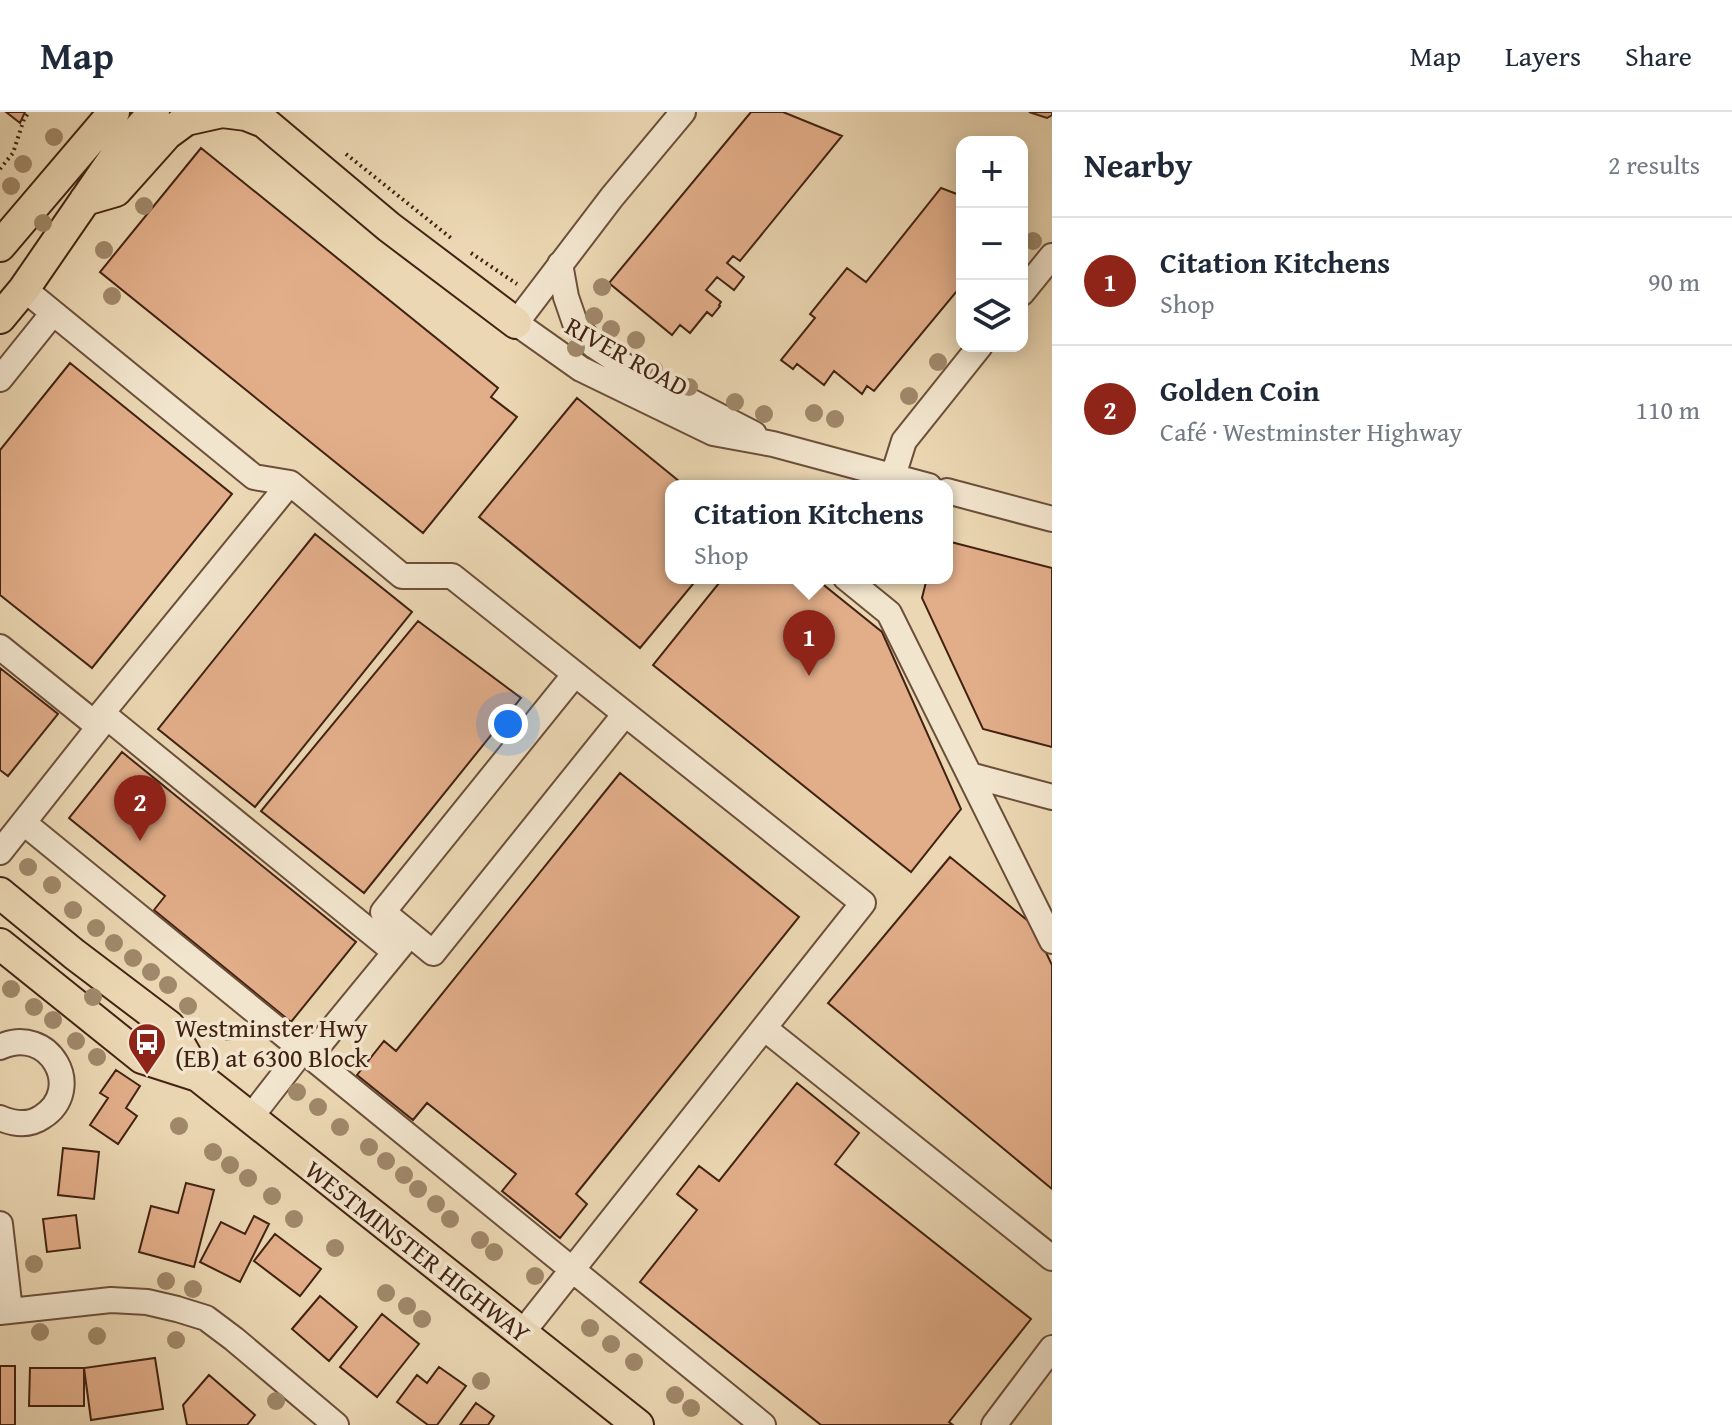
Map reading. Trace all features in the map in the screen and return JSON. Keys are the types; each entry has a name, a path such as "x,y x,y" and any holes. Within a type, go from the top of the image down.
{"main road":[{"path":"0,246 114,112"},
{"path":"0,318 24,289 119,151 154,112"},
{"path":"85,200 116,191 167,134 186,120 222,112 246,115 264,122 389,227 516,323"},
{"name":"WESTMINSTER HIGHWAY","path":"0,893 169,1026 198,1076 638,1425"},
{"name":"WESTMINSTER HIGHWAY","path":"0,944 142,1058 198,1076"}],"street":[{"path":"516,323 683,112"},
{"path":"1028,286 1052,256"},
{"path":"560,264 575,323 593,345 637,374 773,444"},
{"path":"24,289 254,477 290,483 402,576 452,576 863,903 522,1333"},
{"path":"0,379 53,313"},
{"name":"RIVER ROAD","path":"516,323 581,369 713,433 773,444 907,480"},
{"path":"893,476 904,441 975,352"},
{"path":"0,852 100,720 290,483"},
{"path":"953,493 1052,519"},
{"path":"853,584 889,613 1052,941"},
{"path":"0,647 402,943 433,953 625,714"},
{"path":"402,943 383,912 575,674"},
{"path":"970,775 1052,797"},
{"path":"24,823 763,1425"},
{"path":"250,1118 402,943"},
{"path":"764,1028 1052,1258"},
{"path":"0,1047 13,1042 34,1043 53,1057 61,1080 56,1103 38,1120 14,1123 0,1118"},
{"path":"0,1224 5,1311 111,1300 147,1302 206,1318 234,1339 322,1421"},
{"path":"994,1425 1052,1348"}],"path":[{"path":"0,169 13,153 29,112"},
{"path":"343,151 454,240"},
{"path":"463,247 520,286"}],"building":[{"path":"6,112 25,112 20,123"},
{"path":"751,112 783,112 842,136 740,261 733,256 727,263 744,277 734,290 717,277 706,290 721,302 712,316 707,312 690,333 680,325 672,335 609,283"},
{"path":"1029,112 1052,112 1052,115 1047,118"},
{"path":"201,148 498,388 491,397 517,417 423,533 100,272"},
{"path":"941,188 956,194 956,292 874,391 867,386 862,394 834,371 824,385 797,364 793,369 781,360 815,318 810,314 847,268 866,282"},
{"path":"70,363 232,494 92,668 0,595 0,450"},
{"path":"577,398 678,480 665,480 665,584 693,584 640,648 479,517"},
{"path":"315,534 412,612 255,807 158,729"},
{"path":"953,543 1052,568 1052,747 983,729 922,598 926,584 953,584"},
{"path":"718,584 822,584 882,632 961,809 911,872 653,665"},
{"path":"418,621 521,698 364,893 261,811"},
{"path":"0,668 58,714 8,776 0,770"},
{"path":"122,752 356,942 291,1022 154,910 165,896 69,818"},
{"path":"620,773 799,917 576,1194 587,1204 560,1238 502,1191 516,1174 427,1103 413,1120 357,1075 384,1041 396,1051"},
{"path":"950,857 1033,925 1052,965 1052,1189 828,1003"},
{"path":"116,1070 140,1086 126,1108 137,1116 118,1144 90,1125 108,1098 100,1093"},
{"path":"797,1083 859,1133 835,1164 1031,1319 949,1422 953,1425 821,1425 640,1282 697,1210 677,1194 699,1166 719,1181"},
{"path":"63,1148 99,1152 94,1199 58,1195"},
{"path":"186,1183 214,1190 194,1267 139,1252 151,1206 178,1213"},
{"path":"76,1215 80,1248 47,1252 43,1219"},
{"path":"254,1216 269,1224 240,1282 200,1262 221,1222 245,1234"},
{"path":"275,1234 321,1269 300,1296 254,1261"},
{"path":"320,1296 357,1327 329,1361 292,1329"},
{"path":"382,1314 419,1344 377,1397 340,1367"},
{"path":"155,1358 163,1409 91,1420 84,1368"},
{"path":"0,1366 15,1366 15,1425 0,1425"},
{"path":"439,1367 466,1386 437,1425 428,1425 397,1402 417,1375 427,1383"},
{"path":"30,1368 84,1368 84,1406 29,1406"},
{"path":"209,1375 255,1415 247,1425 187,1425 183,1405"},
{"path":"476,1403 494,1416 488,1425 460,1425"}],"place":[{"name":"Citation Kitchens","path":"809,676"},
{"name":"Golden Coin","path":"140,841"},
{"name":"Westminster Hwy (EB) at 6300 Block","path":"147,1076"}]}
